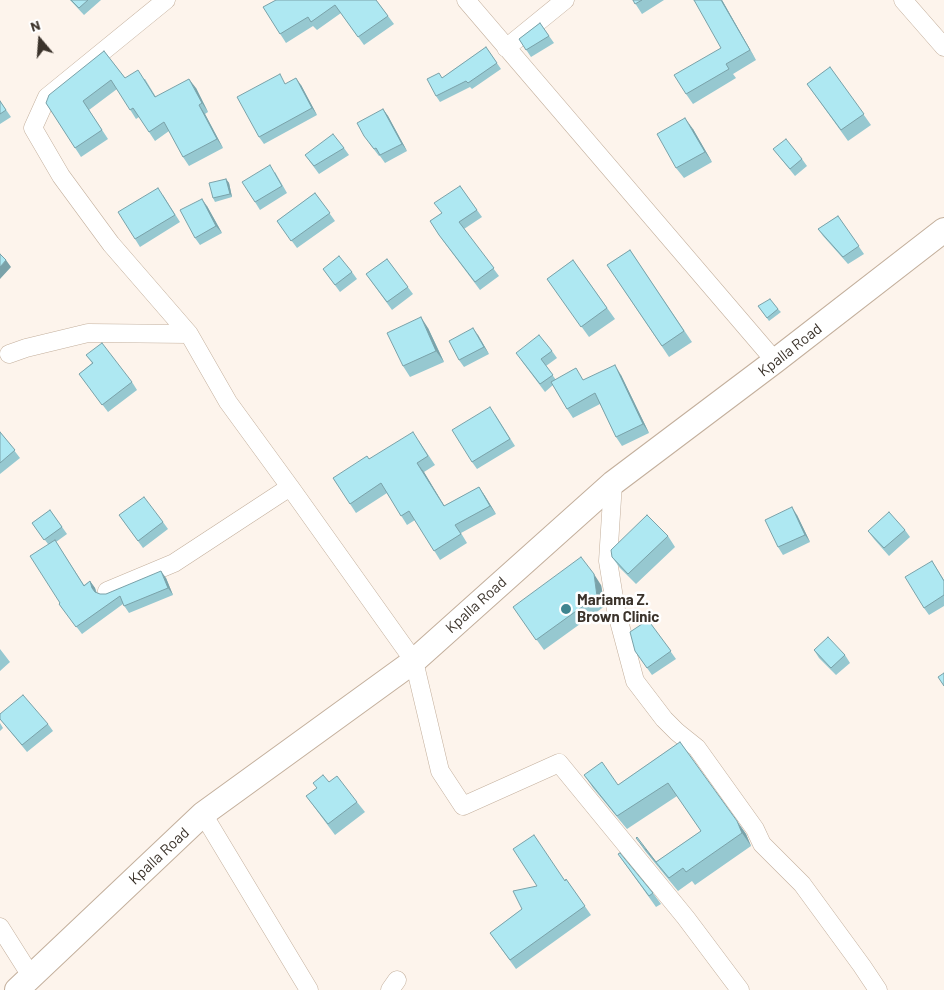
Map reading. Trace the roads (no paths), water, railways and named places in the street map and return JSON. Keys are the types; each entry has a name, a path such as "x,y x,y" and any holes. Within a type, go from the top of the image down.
{"street":[{"path":"166,0 47,97 33,128 61,176 111,244 188,334 228,402 414,661 440,771 463,806 559,763 686,918 740,990"},
{"path":"466,0 776,361"},
{"path":"506,48 565,0"},
{"path":"903,0 944,47"},
{"name":"Kpalla Road","path":"24,983 203,814 414,661 613,483 776,361 944,230"},
{"path":"9,354 88,333 188,334"},
{"path":"613,483 608,561 616,610 635,681 664,719 697,748 755,829 762,844 802,884 878,990"},
{"path":"107,591 174,563 290,487"},
{"path":"203,814 309,990"},
{"path":"0,927 24,983"}],"place":[{"name":"Mariama Z. Brown Clinic","path":"566,609"}]}
